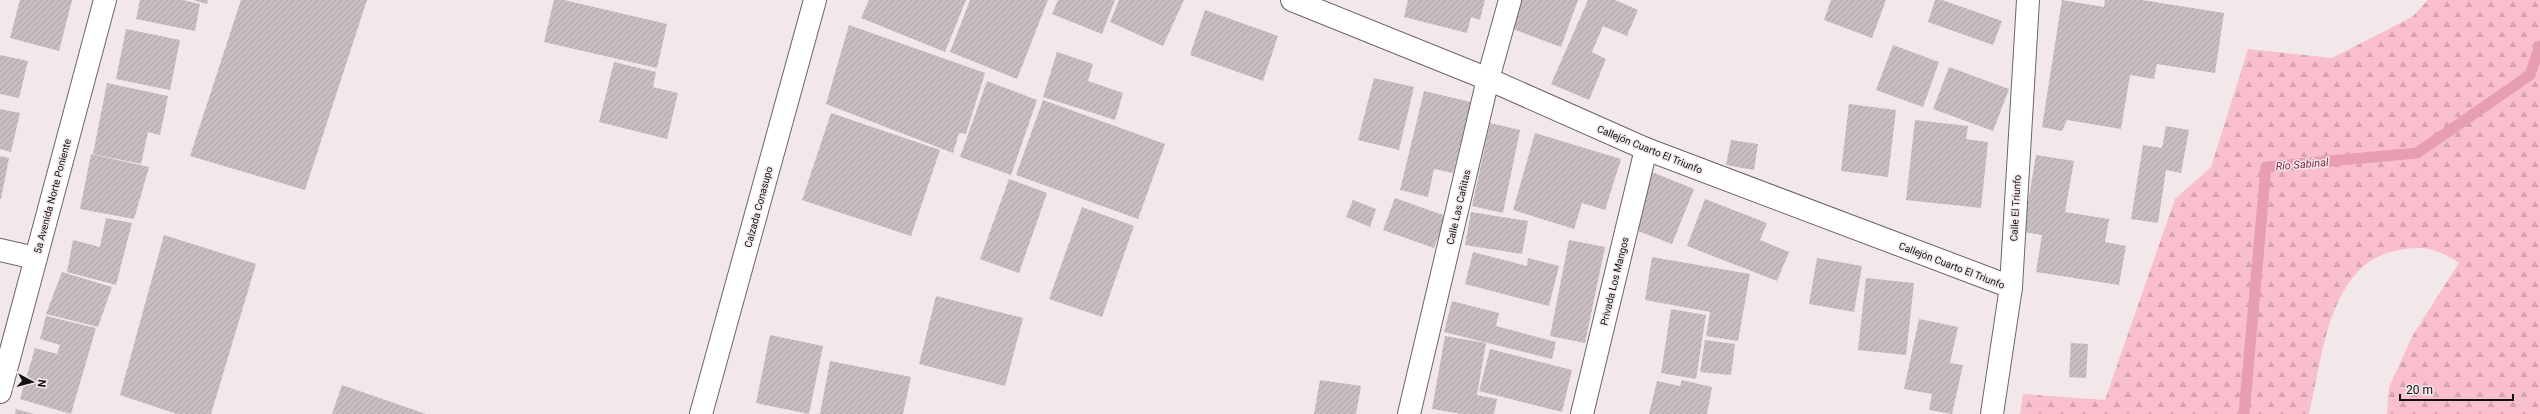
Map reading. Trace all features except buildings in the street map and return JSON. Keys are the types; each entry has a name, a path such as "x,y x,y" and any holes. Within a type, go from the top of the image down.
{"street":[{"name":"5a Avenida Norte Poniente","path":"0,392 104,0"},
{"name":"Calzada Conasupo","path":"701,414 815,0"},
{"name":"Callejón Cuarto El Triunfo","path":"1292,0 1488,79 1646,149 2011,287"},
{"name":"Calle Las Cañitas","path":"1409,414 1488,79 1510,0"},
{"name":"Calle El Triunfo","path":"1992,414 2011,287 2028,0"},
{"name":"Privada Los Mangos","path":"1582,414 1646,149"},
{"path":"0,250 35,258"}],"green space":[{"path":"2428,0 2540,0 2540,414 2387,414 2389,387 2413,335 2459,263 2437,251 2416,248 2399,250 2375,258 2357,273 2343,292 2333,315 2325,340 2309,414 2020,414 2023,394 2105,400 2175,199 2211,167 2248,49 2332,58 2412,17"}],"waterway":[{"name":"Río Sabinal","path":"2244,414 2266,167 2417,153 2530,75 2540,46"}]}
